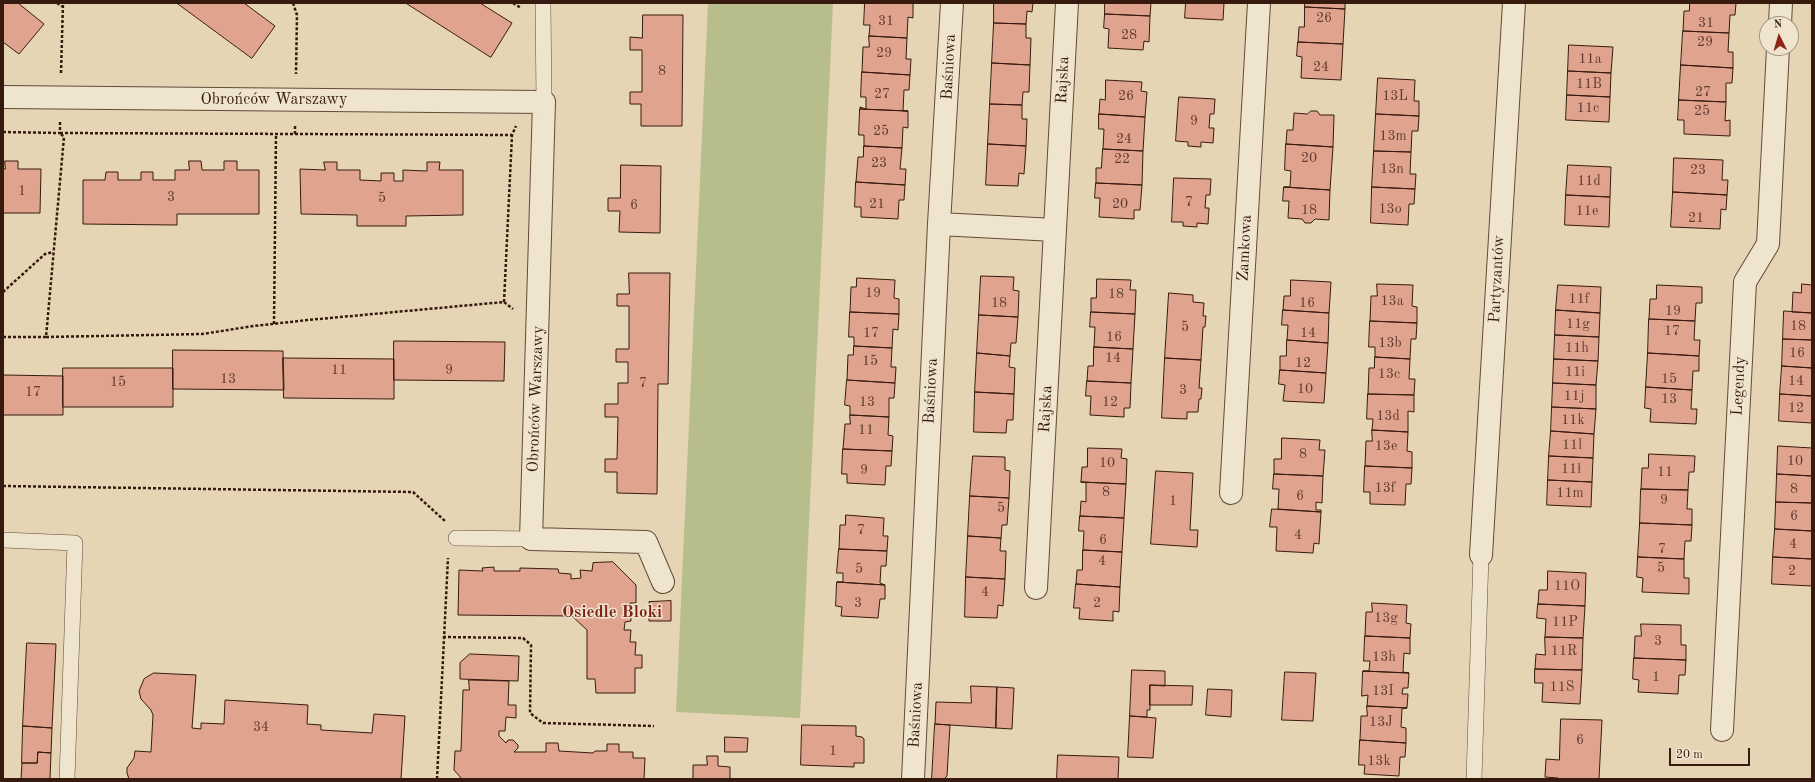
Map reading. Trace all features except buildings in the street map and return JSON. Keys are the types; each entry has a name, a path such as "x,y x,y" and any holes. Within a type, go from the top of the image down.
{"street":[{"name":"Baśniowa","path":"913,779 939,224 952,3"},
{"name":"Rajska","path":"1036,588 1067,3"},
{"name":"Zamkowa","path":"1231,493 1259,3"},
{"name":"Partyzantów","path":"1481,555 1514,3"},
{"path":"1780,16 1781,3"},
{"name":"Legendy","path":"1722,730 1745,282 1768,244 1778,56"},
{"name":"Obrońców Warszawy","path":"3,97 537,102 532,539"},
{"path":"939,224 1055,230"},
{"path":"532,539 646,542 663,582"}],"lane":[{"name":"Obrońców Warszawy","path":"537,102 542,3"},
{"path":"453,532 532,539"},
{"path":"3,540 76,543 67,779"},
{"path":"1474,779 1481,555"}],"path":[{"path":"57,3 63,8"},
{"path":"46,337 52,252 64,137 60,133 63,3"},
{"path":"290,3 293,6"},
{"path":"512,3 522,9"},
{"path":"504,302 512,135 537,102"},
{"path":"3,132 60,133"},
{"path":"274,324 276,134"},
{"path":"295,134 512,135"},
{"path":"3,292 45,254 52,252"},
{"path":"3,337 202,334 274,324 423,308 504,302 516,312"},
{"path":"3,486 412,492 453,532"},
{"path":"437,779 448,553"},
{"path":"443,637 523,638 531,645 530,713 543,723 654,726"}],"green space":[{"path":"708,3 833,3 800,718 676,712"}],"district":[{"name":"Osiedle Bloki","path":"612,613"}]}
